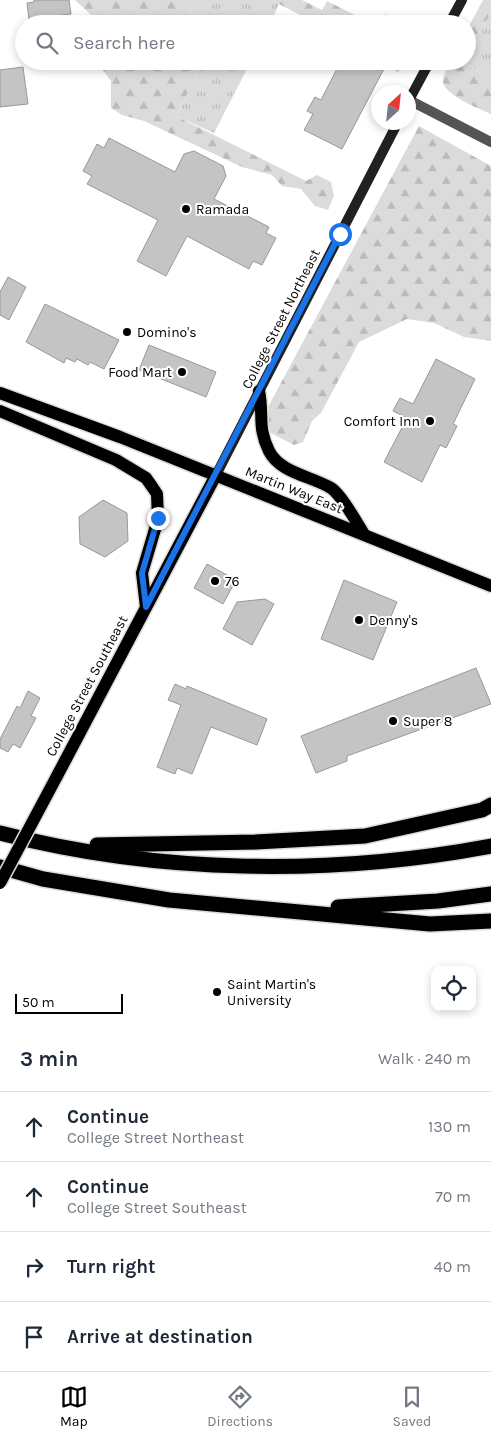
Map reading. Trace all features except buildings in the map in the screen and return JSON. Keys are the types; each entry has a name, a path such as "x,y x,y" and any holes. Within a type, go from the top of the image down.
{"highway":[{"path":"48,845 256,842 365,836 482,810 491,805"},
{"path":"0,833 48,845 184,862 269,866 351,864 444,855 491,846"},
{"path":"0,867 43,880 169,900 430,924 491,921"},
{"path":"292,910 438,901 491,894"}],"main road":[{"path":"259,391 262,404 261,429 275,460 292,471 333,488 364,534"},
{"name":"Martin Way East","path":"0,393 364,534 491,586"},
{"path":"0,411 116,460 146,478 154,488 158,518 142,573 146,607"},
{"name":"College Street Southeast","path":"0,883 216,476"}],"street":[{"path":"454,15 462,0"},
{"path":"416,88 425,70"},
{"path":"416,104 491,142"},
{"name":"College Street Northeast","path":"216,476 394,130"}],"green space":[{"path":"75,0 196,0 189,12 192,15 91,15"},
{"path":"196,0 271,0 279,4 274,15 192,15 189,12"},
{"path":"271,0 302,0 322,10 327,1 355,15 300,15"},
{"path":"483,0 491,0 491,13 476,38 476,15"},
{"path":"491,13 491,81 476,70 476,38"},
{"path":"103,70 199,70 176,116 306,181 317,175 331,182 334,196 328,210 315,206 301,189 282,186 272,175 242,167 144,121 122,115 111,108 111,81"},
{"path":"199,70 246,70 214,133 176,116"},
{"path":"447,70 476,70 491,81 491,114 454,96 444,85 444,75"},
{"path":"419,126 491,166 491,341 464,337 434,323 407,319 359,342 321,413 312,421 303,442 294,445 269,432 268,407"}],"place":[{"name":"Ramada","path":"186,209"},
{"name":"Domino's","path":"127,332"},
{"name":"Food Mart","path":"182,372"},
{"name":"Comfort Inn","path":"430,421"},
{"name":"76","path":"215,581"},
{"name":"Denny's","path":"359,620"},
{"name":"Super 8","path":"393,721"},
{"name":"Saint Martin's University","path":"217,992"}],"route":[{"path":"158,518 142,573 146,607 216,476 340,234"}]}
